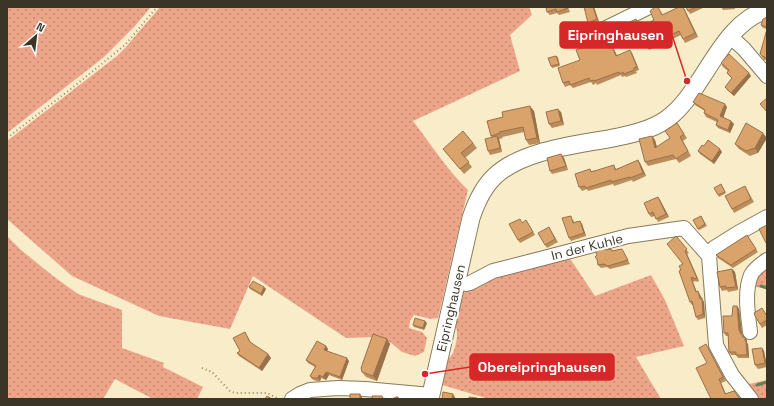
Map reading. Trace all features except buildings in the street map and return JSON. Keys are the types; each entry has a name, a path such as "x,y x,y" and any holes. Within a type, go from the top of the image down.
{"main road":[{"name":"Eipringhausen","path":"430,397 473,212 482,192 494,177 510,165 528,157 559,148 642,131 666,120 688,98 724,45 738,28 750,18 767,10"}],"street":[{"path":"573,35 592,35 649,7"},
{"path":"731,37 744,49 767,76"},
{"path":"751,399 732,375 716,345 708,256 714,248 767,217"},
{"name":"In der Kuhle","path":"456,282 470,284 493,271 628,236 684,228 708,256"},
{"path":"750,332 747,310 748,287 752,274 767,260"},
{"name":"Eipringhausen","path":"292,399 310,390 338,388 366,388 430,397"}],"path":[{"path":"7,138 125,45 157,7"},
{"path":"202,368 212,372 230,391 235,393 267,393 279,399"}],"shaded area":[{"path":"7,7 151,7 134,27 104,57 7,133"},
{"path":"160,7 529,7 532,15 510,35 520,71 413,121 446,165 468,190 438,318 431,319 414,315 410,321 409,328 422,332 427,338 424,352 415,356 402,352 390,342 376,337 346,338 253,276 230,329 159,316 72,276 7,219 7,141 117,56"},
{"path":"7,236 21,250 78,294 122,310 122,348 164,363 163,367 203,387 197,399 153,399 115,379 103,399 7,399"},
{"path":"567,254 595,296 651,275 665,300 684,346 636,357 661,399 489,399 439,384 447,361 453,353 455,347 457,331 455,325 463,293 485,279"},
{"path":"767,263 767,289 752,286"},
{"path":"767,380 767,399 756,399 749,384"}],"waterway":[{"path":"761,286 767,288"},
{"path":"757,385 767,382"}],"place":[{"name":"Eipringhausen","path":"687,81"},
{"name":"Obereipringhausen","path":"425,374"}]}
